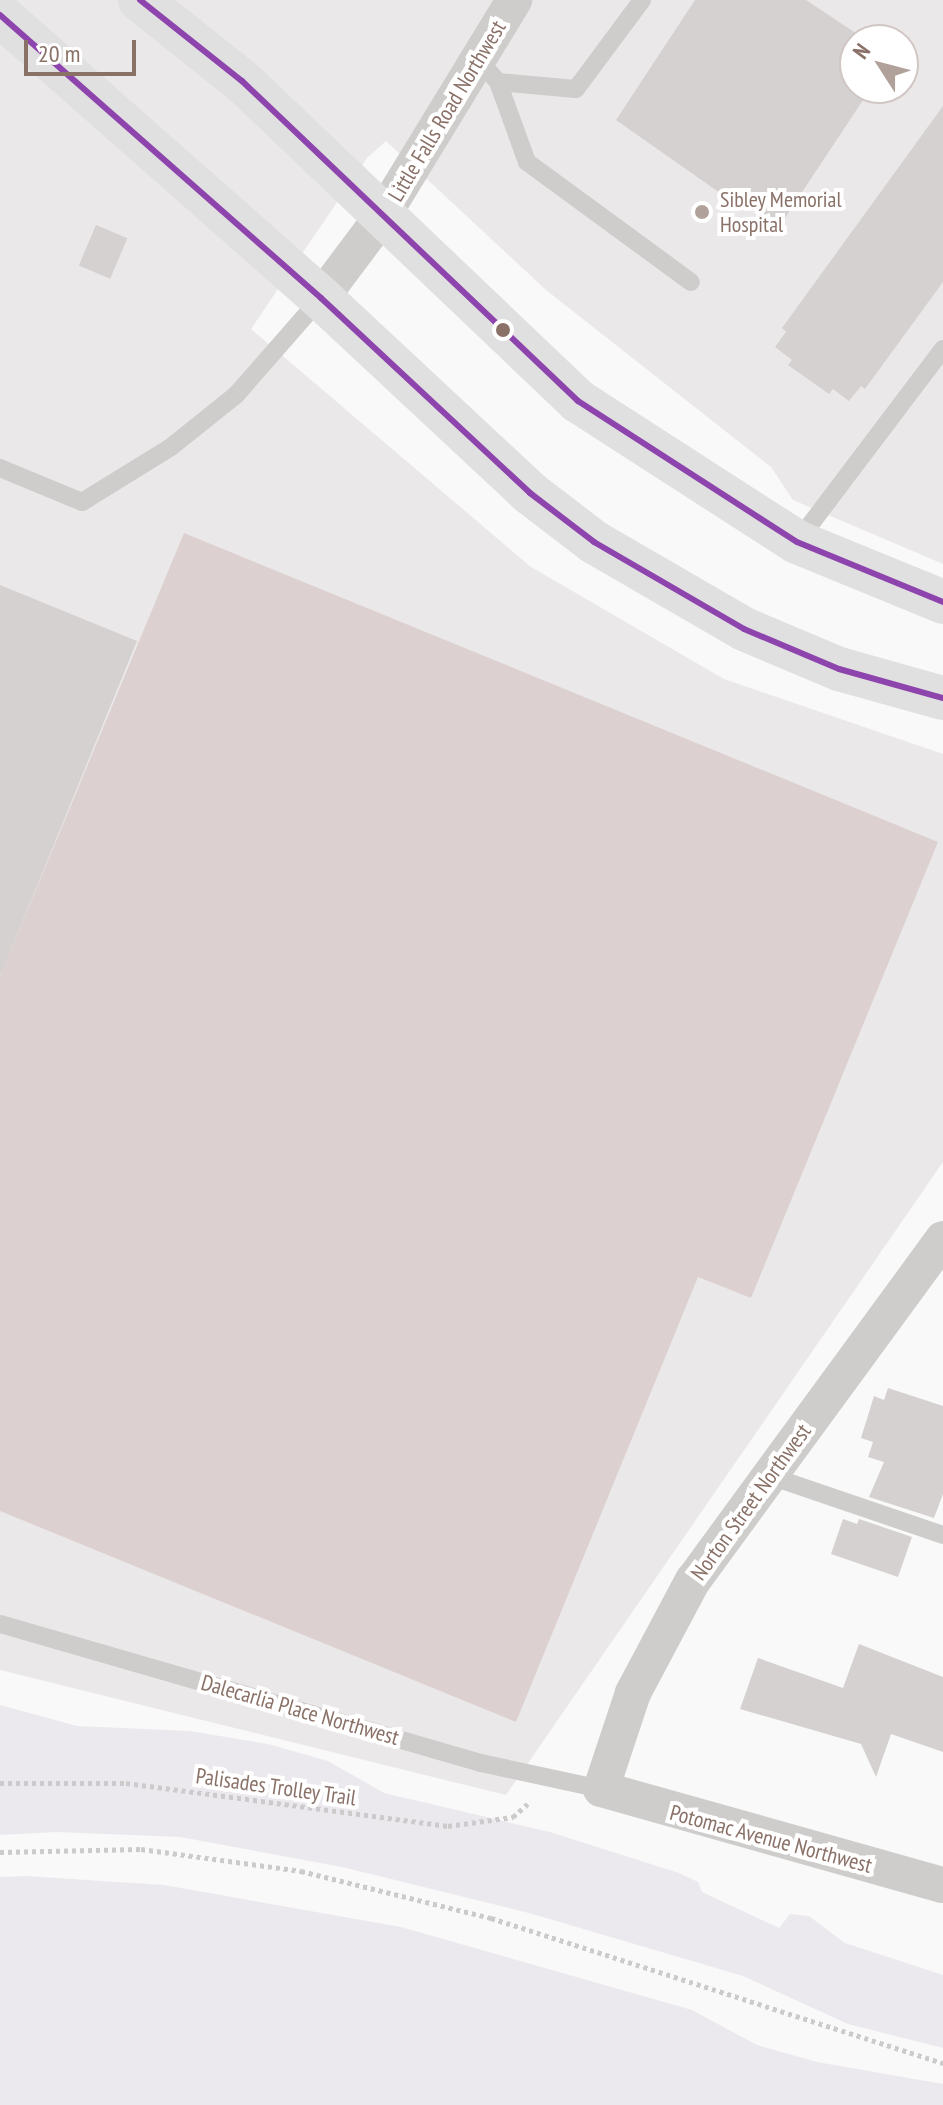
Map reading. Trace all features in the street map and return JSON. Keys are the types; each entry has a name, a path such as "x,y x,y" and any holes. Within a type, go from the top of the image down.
{"main road":[{"path":"140,0 242,81 578,401 797,542 943,602"},
{"path":"0,15 321,298 530,493 594,542 744,629 839,669 943,698"}],"street":[{"name":"Little Falls Road Northwest","path":"321,298 488,70 514,0"},
{"name":"Norton Street Northwest","path":"601,1789 627,1708 667,1625 770,1476 943,1239"},
{"name":"Potomac Avenue Northwest","path":"601,1789 943,1885"}],"lane":[{"path":"488,70 576,89 642,0"},
{"path":"488,70 527,162 691,282"},
{"path":"0,468 82,502 171,447 236,395 321,298"},
{"path":"797,542 943,349"},
{"path":"770,1476 943,1535"},
{"name":"Dalecarlia Place Northwest","path":"0,1624 481,1763 601,1789"}],"path":[{"name":"Palisades Trolley Trail","path":"0,1783 126,1783 448,1826 513,1817 538,1795"},
{"path":"0,1852 141,1849 301,1871 491,1918 943,2063"}],"shaded area":[{"path":"0,0 943,0 943,564 793,500 771,467 546,290 386,141 367,158 251,329 531,567 724,679 943,754 943,1162 506,1795 0,1670"},
{"path":"184,533 938,842 751,1298 698,1277 516,1722 0,1511 0,976"},
{"path":"0,1705 77,1726 190,1731 268,1744 328,1761 384,1793 550,1832 679,1873 698,1882 702,1892 779,1928 790,1914 809,1916 845,1943 943,1975 943,2048 848,2024 743,1976 529,1913 342,1867 180,1837 56,1832 0,1835"},
{"path":"0,1877 164,1885 401,1927 692,2010 757,2045 817,2062 943,2084 943,2105 0,2105"}],"building":[{"path":"695,0 806,0 842,24 839,24 839,104 860,104 779,227 722,189 720,193 616,120"},
{"path":"943,106 943,282 865,389 861,386 849,401 833,389 829,394 788,365 792,360 775,347 786,332 782,328"},
{"path":"96,225 127,238 110,279 79,266"},
{"path":"0,585 137,641 1,974 0,974"},
{"path":"888,1388 943,1406 943,1494 934,1518 869,1497 884,1462 868,1457 873,1442 861,1438 874,1396 884,1400"},
{"path":"843,1519 857,1524 859,1519 912,1537 898,1577 831,1554"},
{"path":"859,1644 943,1677 943,1752 891,1734 876,1777 861,1744 740,1709 758,1658 843,1688"}],"transit line":[{"path":"140,0 242,81 578,401 797,542 943,602"},
{"path":"0,15 321,298 530,493 594,542 744,629 839,669 943,698"}],"place":[{"name":"Sibley Memorial Hospital","path":"702,212"}]}
